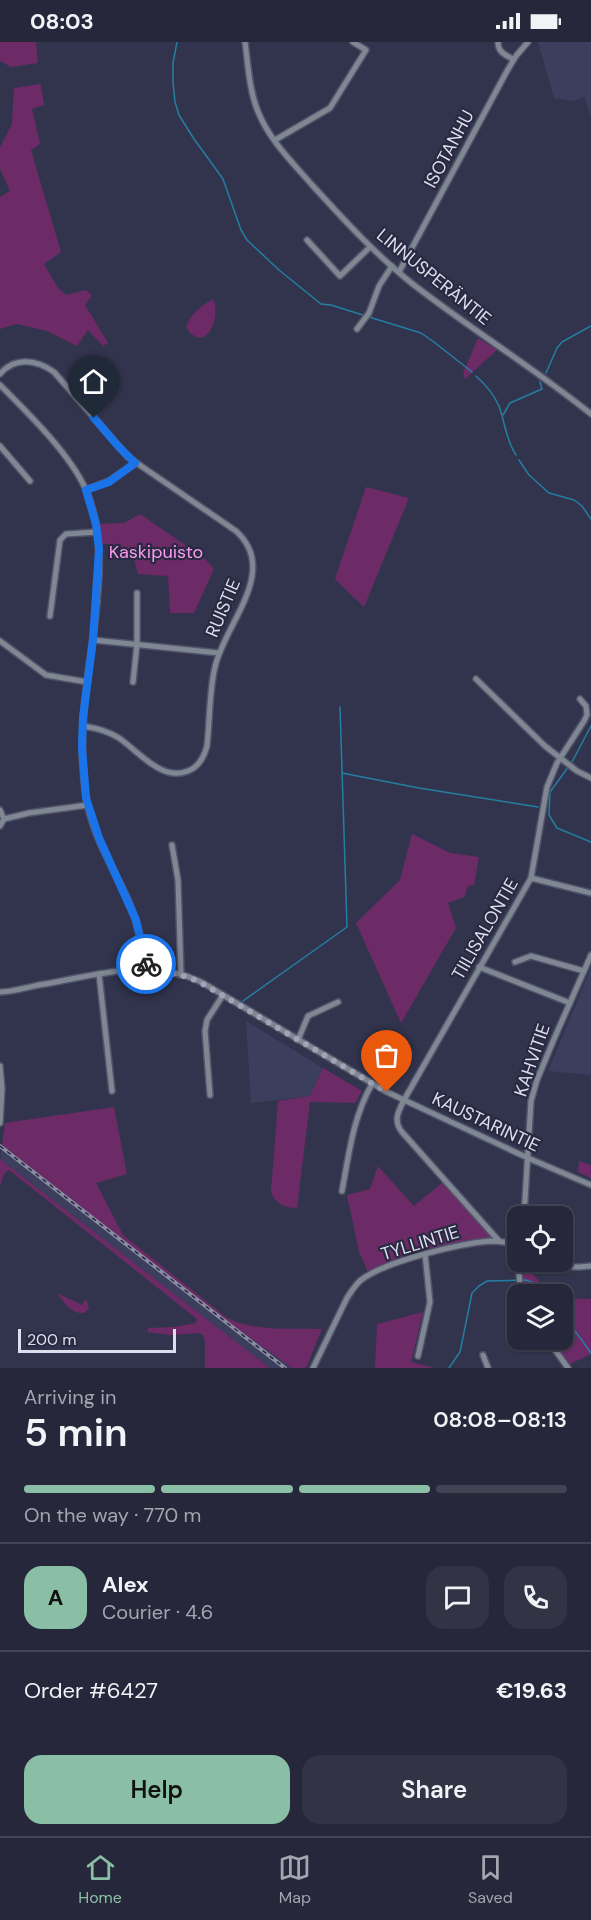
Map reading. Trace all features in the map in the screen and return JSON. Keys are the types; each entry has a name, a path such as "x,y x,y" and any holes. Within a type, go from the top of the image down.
{"street":[{"name":"LINNUSPERÄNTIE","path":"245,42 256,107 261,120 274,140 354,232 412,284 539,374 591,414"},
{"path":"274,140 330,108 366,50 353,42"},
{"path":"498,42 502,53 513,59"},
{"name":"ISOTANHU","path":"399,272 513,59 528,42"},
{"path":"307,240 340,276 370,247"},
{"path":"357,329 369,313 379,286 392,266"},
{"name":"RUISTIE","path":"0,374 9,365 27,361 49,368 135,463 236,531 249,547 254,568 219,654 213,676 207,746 201,761 189,771 177,773 161,770 111,733 83,726"},
{"path":"0,385 72,466 86,490 97,532 99,549 93,640 83,726 84,783 88,805 99,838 136,920 147,970"},
{"path":"0,446 30,481"},
{"path":"86,490 109,482 135,463"},
{"path":"50,616 60,540 66,534 97,532"},
{"path":"133,682 137,644 137,593"},
{"path":"93,640 219,654"},
{"path":"0,641 46,675 87,682"},
{"path":"476,679 560,758 591,778"},
{"name":"TIILISALONTIE","path":"499,1241 398,1127 396,1118 404,1100 531,878 547,787 560,758 586,715 586,706 580,699"},
{"path":"0,826 4,819 29,813 88,805"},
{"path":"0,810 4,819"},
{"path":"172,844 178,880 181,975"},
{"path":"531,878 591,893"},
{"name":"KAHVITIE","path":"525,1206 531,1101 537,1080 591,955"},
{"path":"515,962 531,956 584,971"},
{"path":"479,967 570,1003"},
{"name":"KAUSTARINTIE","path":"0,992 123,970 147,970 181,975 198,981 223,995 372,1084 528,1158 591,1185"},
{"path":"99,974 112,1091"},
{"path":"210,1095 205,1031 210,1015 223,995"},
{"path":"298,1040 308,1016 338,1002"},
{"path":"0,1066 2,1089 0,1123"},
{"path":"342,1191 354,1127 372,1084"},
{"name":"TYLLINTIE","path":"313,1368 347,1298 361,1280 425,1254 474,1243 507,1242"},
{"path":"418,1356 430,1302 425,1254"},
{"path":"573,1265 591,1266"},
{"path":"555,1350 568,1368"},
{"path":"483,1355 488,1368"}],"shaded area":[{"path":"538,42 591,42 591,118 585,97 572,101 554,98"},
{"path":"591,968 591,1075 548,1071"},
{"path":"246,1021 323,1068 310,1096 251,1103"},
{"path":"2,1145 223,1318 292,1368 270,1368 0,1159"}],"green space":[{"path":"0,42 36,42 38,63 11,67 0,61"},
{"path":"41,84 44,105 32,109 40,144 31,150 61,252 44,264 58,288 66,295 86,290 92,295 85,305 108,343 103,346 88,330 77,346 47,331 17,324 0,329 0,197 10,191 0,169 0,147 12,124 14,88"},
{"path":"213,299 215,316 213,324 205,336 199,338 186,327 197,310"},
{"path":"478,338 497,350 465,379 463,373"},
{"path":"366,487 409,498 364,607 335,579"},
{"name":"Kaskipuisto","path":"140,514 204,558 214,569 194,613 170,613 168,576 138,574 134,559 112,544 99,544 96,524 124,523"},
{"path":"412,834 450,853 479,857 474,885 468,886 464,897 448,903 456,928 401,1023 356,923 400,880"},
{"path":"323,1068 362,1091 355,1103 310,1102 297,1208 288,1207 281,1205 271,1192 278,1101 310,1096"},
{"path":"114,1107 127,1174 96,1183 123,1235 227,1318 262,1327 322,1329 306,1368 292,1368 223,1318 2,1145 5,1123"},
{"path":"0,1159 270,1368 205,1368 203,1335 147,1332 148,1328 196,1323 197,1319 9,1170 4,1174 0,1186"},
{"path":"579,1161 591,1165 591,1178 578,1172"},
{"path":"378,1166 414,1206 443,1182 492,1238 413,1252 368,1272 359,1252 347,1195 370,1189"},
{"path":"518,1272 531,1272 541,1284 521,1284"},
{"path":"57,1293 82,1305 86,1299 89,1308 85,1313 76,1312 69,1308"},
{"path":"573,1298 591,1299 591,1354 566,1366 556,1350 573,1350"},
{"path":"423,1312 411,1362 435,1368 375,1368 377,1324"}],"waterway":[{"path":"177,42 173,63 173,83 179,115 223,179 241,230 247,240 321,304 366,316"},
{"path":"369,317 421,333 472,372"},
{"path":"546,373 562,342 591,326"},
{"path":"476,376 497,402 516,455"},
{"path":"503,415 510,403 542,389 540,382"},
{"path":"519,460 529,475 549,493 574,500 582,506 591,519"},
{"path":"243,1001 347,927 340,707"},
{"path":"572,762 591,726"},
{"path":"569,766 550,792 549,815 557,828 591,842"},
{"path":"342,773 538,807"},
{"path":"449,1368 460,1352 472,1293 479,1286 487,1281 526,1280 535,1284"},
{"path":"573,1328 591,1353"}],"railway":[{"path":"0,1146 285,1368"}],"way so far":[{"path":"146,964 147,970 181,975 198,981 387,1092"}],"route":[{"path":"94,418 135,463 109,482 86,490 93,510 99,549 93,640 83,717 84,783 86,798 99,838 136,920 146,964"}]}
